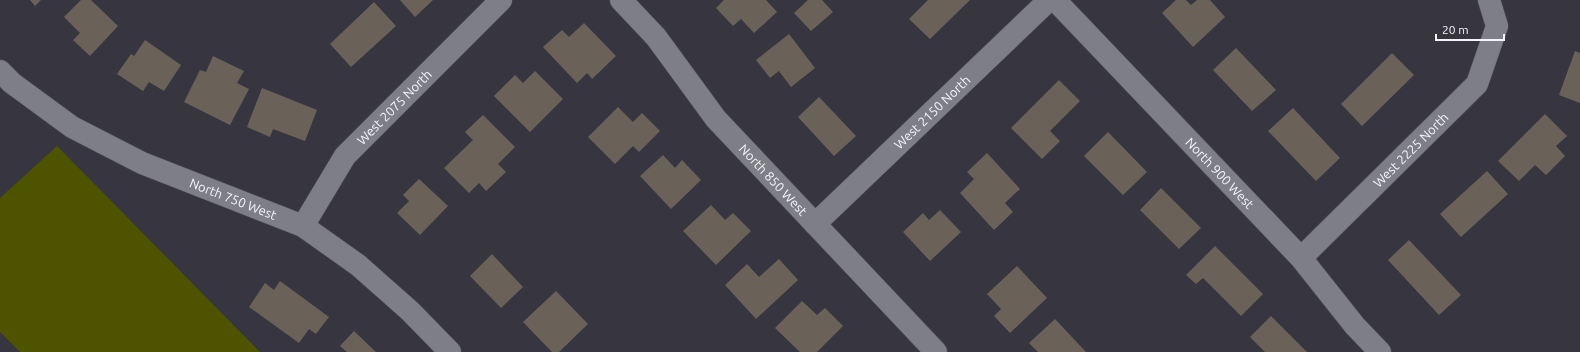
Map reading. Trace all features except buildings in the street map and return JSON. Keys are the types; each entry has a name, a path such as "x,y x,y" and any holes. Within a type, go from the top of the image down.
{"street":[{"name":"West 2075 North","path":"303,226 345,156 501,0"},
{"name":"North 850 West","path":"621,0 656,37 716,119 936,352"},
{"name":"West 2150 North","path":"815,224 1049,0"},
{"name":"North 900 West","path":"1055,0 1301,258 1355,326 1380,352"},
{"name":"West 2225 North","path":"1301,258 1477,84 1497,26 1489,0"},
{"name":"North 750 West","path":"0,70 12,83 79,131 142,163 303,226 358,265 410,310 450,352"}],"shaded area":[{"path":"57,146 260,352 20,352 0,332 0,198"}]}
